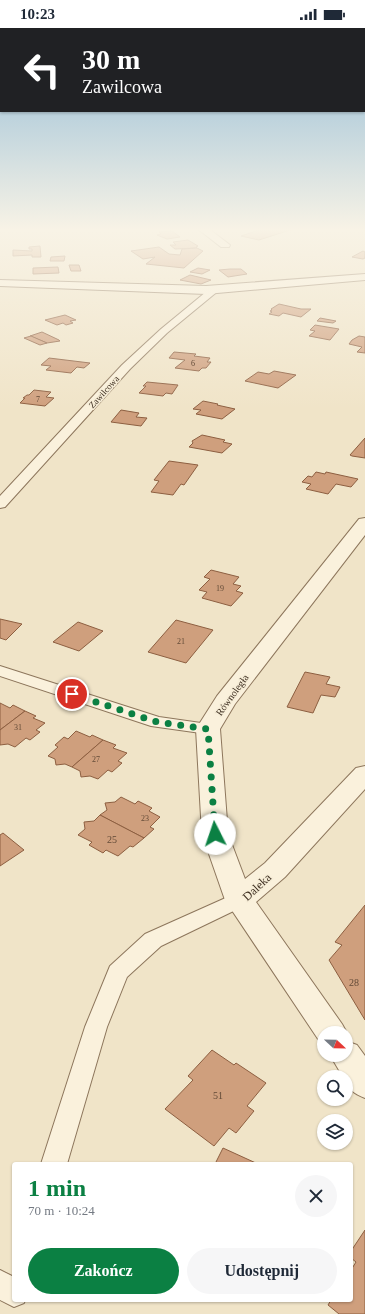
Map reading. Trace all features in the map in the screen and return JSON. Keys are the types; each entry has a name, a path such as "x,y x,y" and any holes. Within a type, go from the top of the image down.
{"street":[{"name":"Równoległa","path":"208,729 225,701 365,523"},
{"path":"208,729 215,834 239,900"},
{"name":"Daleka","path":"326,1026 239,900 275,870 365,774"},
{"path":"351,1062 365,1083"}],"lane":[{"name":"Zawilcowa","path":"0,504 126,367 164,331 215,289"},
{"path":"0,671 157,722 208,729"},
{"path":"55,1162 96,1027 118,972 153,940 239,900"},
{"path":"0,1284 12,1292"}],"building":[{"path":"279,304 301,309 311,309 301,317 283,313 279,316 269,314 272,312 270,311 272,310 271,309"},
{"path":"65,315 76,320 70,321 73,323 66,325 63,323 57,325 45,320"},
{"path":"320,318 336,321 333,323 317,321"},
{"path":"315,325 339,329 330,340 309,336 315,331 310,330"},
{"path":"42,332 60,341 47,343 30,336"},
{"path":"31,336 47,343 40,345 24,338"},
{"path":"359,336 365,337 365,353 357,352 362,347 349,344 352,340"},
{"path":"174,352 196,354 194,356 210,358 207,362 211,362 206,368 202,368 199,371 175,368 185,360 169,358"},
{"path":"49,358 90,363 84,368 77,367 71,373 46,370 51,366 41,365"},
{"path":"274,371 296,375 278,388 245,381 258,372 269,374"},
{"path":"147,382 178,385 172,394 166,393 163,396 139,393 146,386 143,386"},
{"path":"34,390 51,392 46,397 54,398 45,406 20,403 25,398 23,398"},
{"path":"203,401 235,409 222,419 196,414 201,410 193,409"},
{"path":"121,410 139,413 136,417 147,418 141,426 111,422"},
{"path":"202,435 225,440 223,442 232,444 222,453 189,447 193,443 192,441"},
{"path":"365,438 365,458 350,455"},
{"path":"169,461 198,465 184,485 181,484 173,495 151,492 159,481 154,480"},
{"path":"316,472 325,474 326,472 358,479 351,487 336,484 328,494 306,489 311,484 302,482 308,476 312,477"},
{"path":"211,570 239,577 233,584 241,586 236,591 243,593 231,606 202,598 207,592 199,590 210,579 204,577"},
{"path":"0,619 22,624 6,640 0,638"},
{"path":"176,620 213,630 186,663 148,652"},
{"path":"78,622 103,631 79,651 53,642"},
{"path":"305,672 330,677 326,684 340,687 335,697 321,695 313,713 287,707"},
{"path":"0,703 10,708 13,705 25,711 0,730"},
{"path":"25,711 36,716 33,718 45,723 36,730 40,732 30,740 26,738 15,747 8,744 0,745 0,730"},
{"path":"76,731 90,737 92,735 103,740 72,767 65,764 56,765 55,759 48,756 58,747 55,745 64,737 68,739"},
{"path":"103,740 116,745 113,748 127,753 118,761 122,763 112,772 108,770 98,779 90,776 81,777 80,771 72,767"},
{"path":"121,797 135,804 138,801 152,808 149,811 160,817 150,827 154,829 144,838 100,815 107,810 105,803 115,802"},
{"path":"100,815 144,838 133,847 130,846 118,856 106,850 103,853 89,845 92,842 78,835 85,829 84,822 94,821"},
{"path":"3,833 24,850 0,866 0,835"},
{"path":"365,905 365,1020 329,960 342,945 335,942"},
{"path":"212,1050 234,1065 236,1063 266,1083 247,1106 254,1111 236,1133 229,1128 214,1146 165,1109 193,1080 188,1076"},
{"path":"223,1148 254,1162 216,1162"},
{"path":"365,1230 365,1314 339,1314 328,1305 330,1302 353,1302 353,1267 356,1262 353,1260 353,1248"}],"route":[{"path":"72,694 157,722 208,729 215,834"}]}
